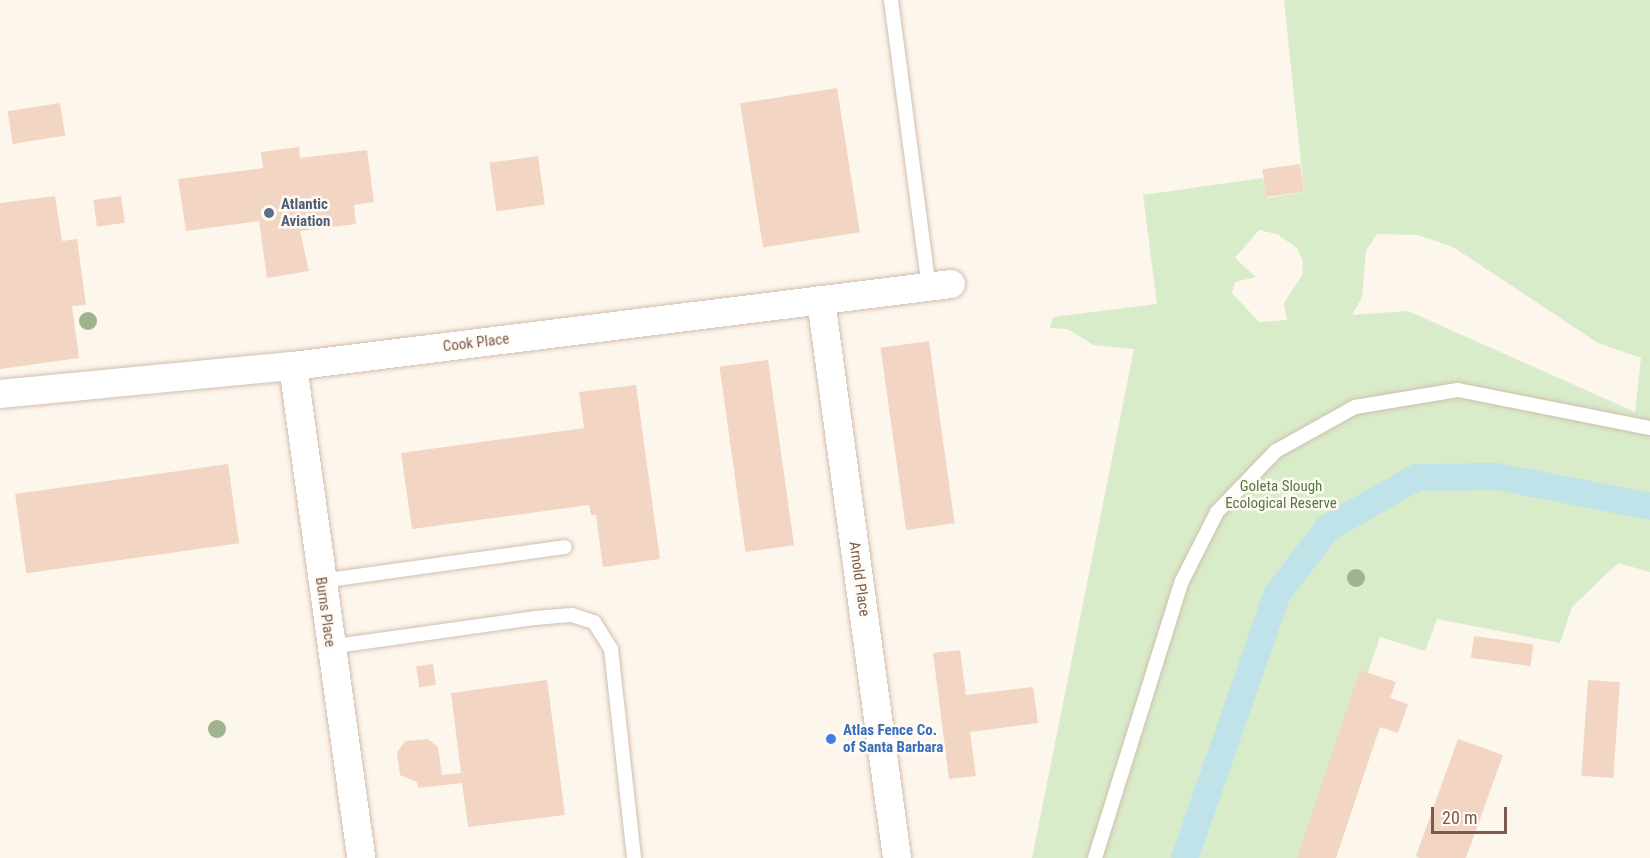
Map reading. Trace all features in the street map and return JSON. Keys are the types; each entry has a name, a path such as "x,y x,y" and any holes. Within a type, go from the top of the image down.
{"street":[{"name":"Cook Place","path":"0,394 293,366 940,285"},
{"name":"Arnold Place","path":"821,300 897,858"},
{"name":"Burns Place","path":"293,366 329,647 361,858"}],"lane":[{"path":"891,0 940,285"},
{"path":"1095,858 1182,581 1217,512 1276,451 1355,407 1458,390 1650,428"},
{"path":"321,581 565,547"},
{"path":"329,647 536,618 572,615 594,622 611,649 634,858"}],"green space":[{"name":"Goleta Slough Ecological Reserve","path":"1284,0 1650,0 1650,572 1618,563 1572,607 1560,643 1437,619 1425,651 1380,637 1305,858 1032,858 1134,349 1094,345 1067,329 1050,328 1053,317 1157,304 1143,195 1263,178 1267,198 1304,192","holes":["1259,230 1277,234 1297,248 1303,262 1302,275 1284,303 1287,320 1259,322 1232,293 1235,282 1256,277 1235,258","1377,234 1418,235 1453,247 1598,343 1641,358 1635,412 1408,311 1352,315 1362,297 1366,251"]}],"building":[{"path":"837,88 860,232 763,248 740,103"},
{"path":"60,103 65,136 13,144 8,111"},
{"name":"Atlantic Aviation","path":"299,147 300,158 367,150 374,202 354,205 356,224 300,231 309,271 267,278 259,221 186,231 178,179 263,168 261,152"},
{"path":"538,156 545,205 496,211 489,163"},
{"path":"1300,164 1304,192 1266,197 1262,169"},
{"path":"55,196 62,241 77,239 86,305 72,306 79,358 0,369 0,203"},
{"path":"121,196 125,223 97,227 93,200"},
{"path":"929,341 955,523 906,530 880,348"},
{"path":"768,360 794,545 746,552 719,367"},
{"path":"636,385 660,559 603,567 596,515 591,515 589,505 412,529 401,453 584,428 579,392"},
{"path":"228,464 239,543 26,573 15,494"},
{"path":"1474,636 1533,644 1530,666 1471,658"},
{"path":"960,650 966,695 1033,687 1038,723 970,732 976,776 949,779 933,653"},
{"path":"433,664 436,685 419,687 416,666"},
{"path":"1360,670 1396,682 1390,698 1408,704 1398,733 1380,727 1336,858 1297,858"},
{"path":"547,680 565,815 468,827 462,783 418,788 417,782 400,775 397,753 405,741 428,739 438,747 442,775 461,773 451,693"},
{"path":"1588,680 1620,682 1613,778 1581,776"},
{"path":"1458,739 1503,755 1466,858 1420,858 1416,856"}],"waterway":[{"path":"1184,858 1277,593 1328,527 1416,477 1496,476 1650,506"}],"place":[{"name":"Atlantic Aviation","path":"269,213"},
{"name":"Atlas Fence Co. of Santa Barbara","path":"831,739"}]}
